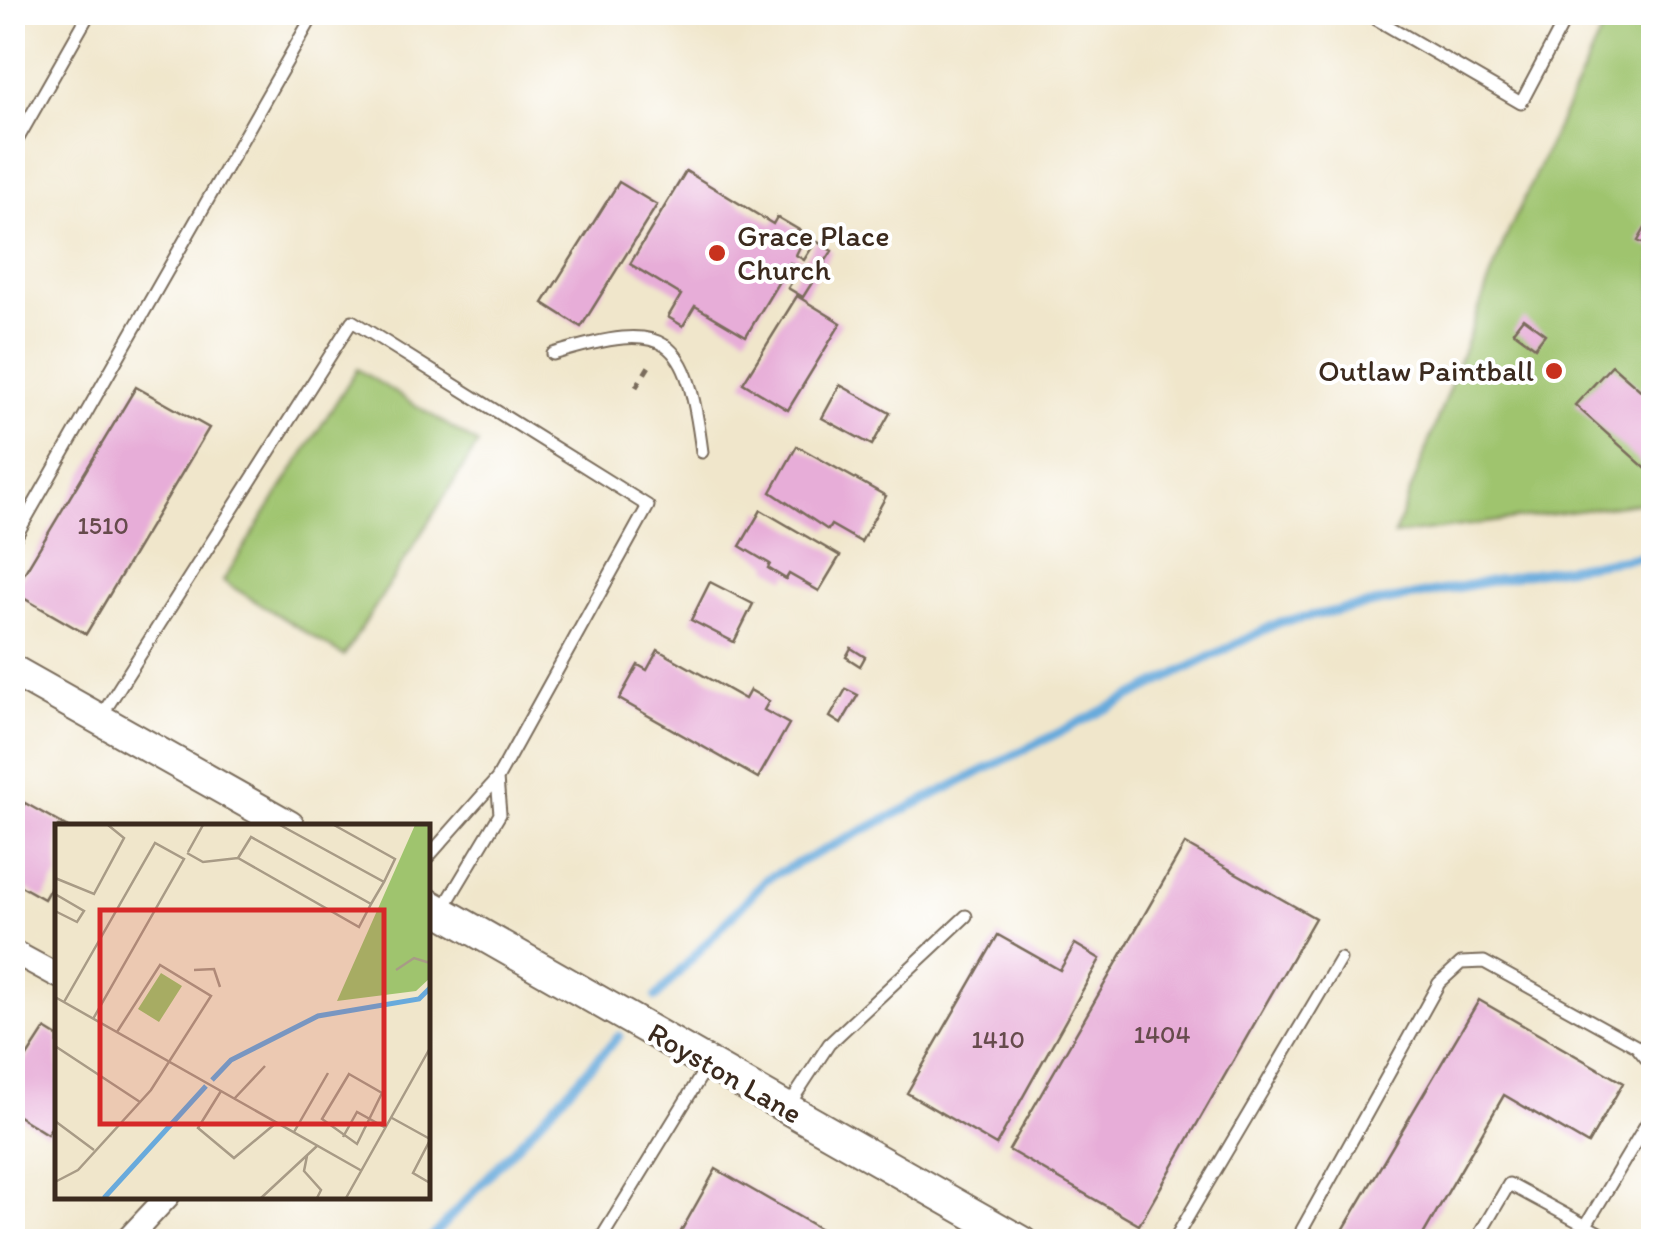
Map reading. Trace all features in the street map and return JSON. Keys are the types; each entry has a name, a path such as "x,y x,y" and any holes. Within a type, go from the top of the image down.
{"street":[{"path":"12,670 286,824"},
{"name":"Royston Lane","path":"434,908 1022,1242"},
{"path":"12,951 55,974"},
{"path":"125,1242 165,1199"}],"lane":[{"path":"12,148 90,12"},
{"path":"12,543 315,12"},
{"path":"1364,12 1521,102 1568,12"},
{"path":"99,719 352,321 648,506 497,779 430,855"},
{"path":"552,354 622,337 648,336 669,346 687,369 702,452"},
{"path":"434,908 500,814 497,779"},
{"path":"787,1108 829,1044 966,916"},
{"path":"1173,1242 1340,958"},
{"path":"1304,1242 1302,1230 1430,1000 1461,963 1484,962 1636,1046 1654,1068"},
{"path":"599,1242 708,1064"},
{"path":"1576,1242 1654,1111"},
{"path":"1476,1242 1508,1184 1586,1222 1616,1242"}],"path":[{"path":"636,387 654,358"}],"green space":[{"name":"Outlaw Paintball","path":"1610,13 1653,13 1653,501 1394,535 1504,242"},
{"path":"357,369 478,444 344,656 223,581"}],"building":[{"name":"Grace Place Church","path":"686,171 773,224 777,217 806,234 796,255 804,260 816,241 832,251 803,297 788,288 800,269 790,263 746,336 695,306 683,326 668,317 681,295 630,264"},
{"path":"619,182 657,205 581,327 543,303"},
{"path":"1654,212 1654,249 1638,241"},
{"path":"797,296 841,323 788,410 743,383"},
{"path":"1523,318 1545,334 1535,347 1513,331"},
{"path":"1612,365 1654,402 1654,476 1575,405"},
{"path":"840,385 890,413 872,445 822,418"},
{"path":"136,387 209,428 86,634 13,592"},
{"path":"797,446 886,496 861,542 831,525 828,530 771,492"},
{"path":"761,510 840,556 819,591 789,574 786,579 740,546"},
{"path":"710,582 753,604 734,642 691,620"},
{"path":"851,648 865,657 860,666 846,657"},
{"path":"658,650 745,699 750,690 769,701 764,710 789,724 758,778 619,699 638,665 647,670"},
{"path":"846,689 858,695 841,724 830,717"},
{"path":"25,803 62,824 55,824 55,880 44,899 12,881 12,824"},
{"path":"1185,844 1315,918 1139,1225 1009,1150"},
{"path":"998,935 1060,970 1075,944 1100,959 996,1145 907,1093"},
{"path":"1479,1000 1623,1083 1588,1144 1504,1095 1419,1242 1336,1242"},
{"path":"45,1029 55,1035 55,1122 47,1134 18,1116 12,1120 12,1080"},
{"path":"716,1169 843,1242 675,1242"}],"waterway":[{"path":"656,997 766,879 1280,622 1537,572 1654,555"},
{"path":"427,1242 619,1036"}],"place":[{"name":"Grace Place Church","path":"717,253"},
{"name":"Outlaw Paintball","path":"1554,371"}]}
